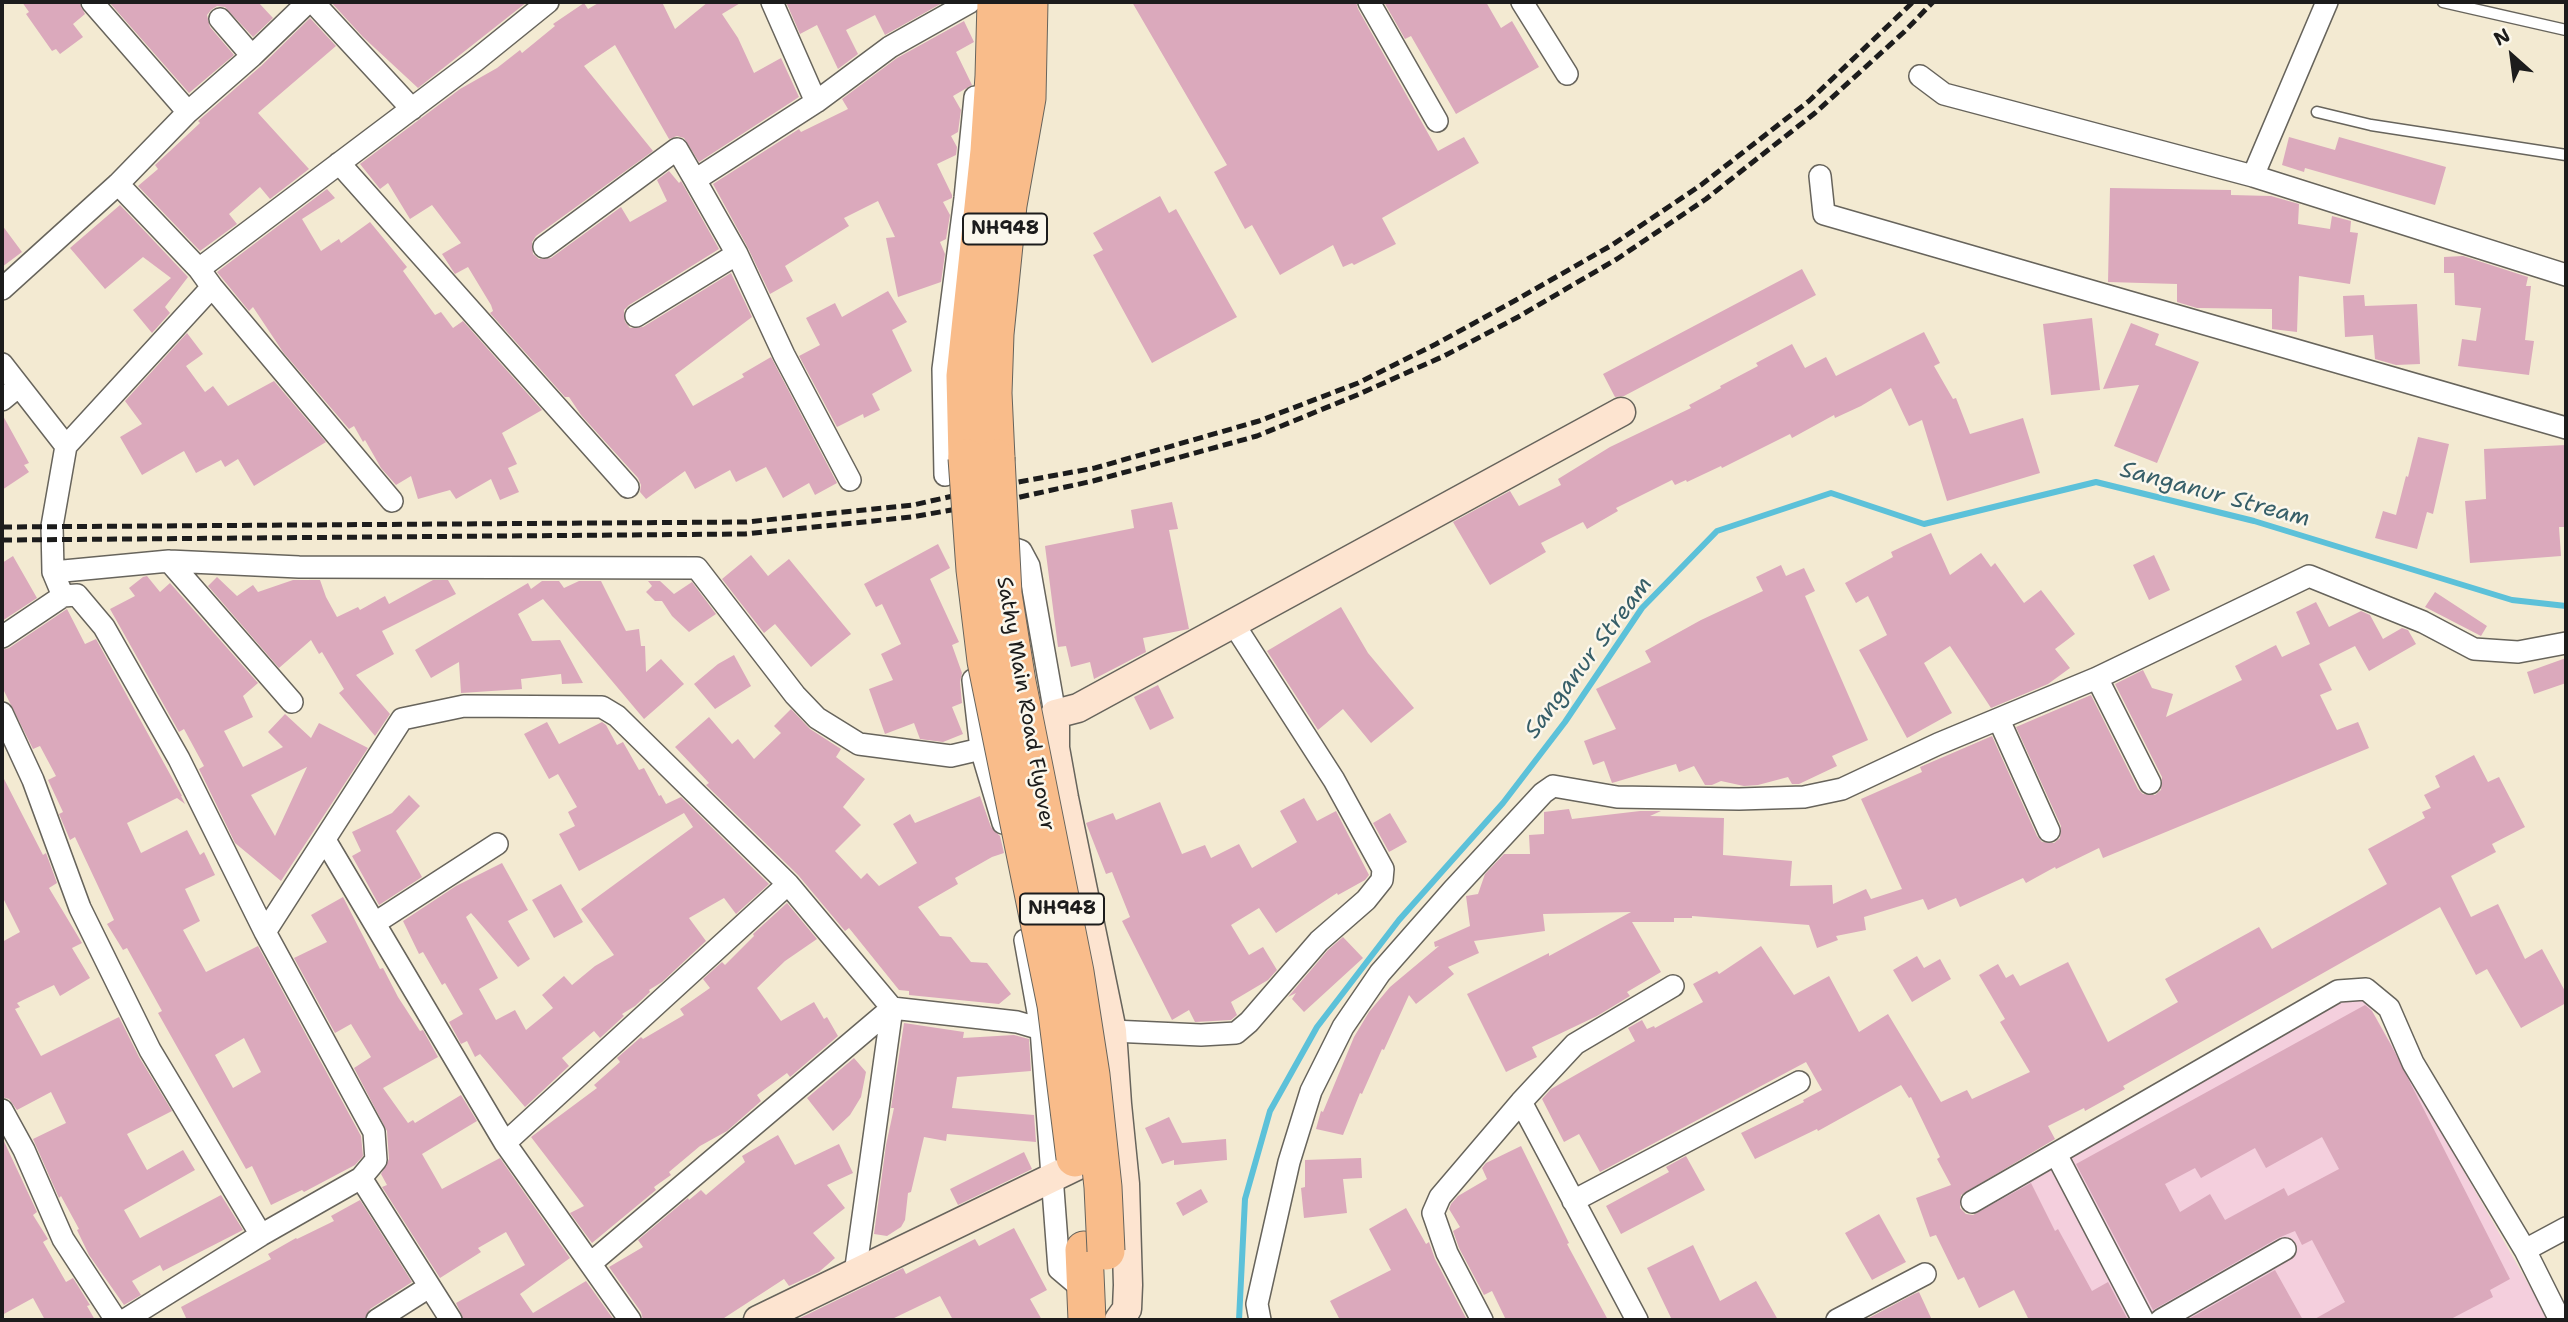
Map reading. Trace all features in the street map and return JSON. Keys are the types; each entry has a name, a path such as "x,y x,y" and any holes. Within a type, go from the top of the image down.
{"highway":[{"name":"Sathy Main Road Flyover","path":"996,2 995,76 990,138 965,376 967,458 975,570 986,661 1056,1005 1075,1154 1112,1320"},
{"name":"Sathy Main Road Flyover","path":"1028,2 1027,98 1008,205 995,334 993,393 1003,594 1017,682 1077,985 1091,1075 1103,1187 1086,1306"}],"street":[{"path":"92,2 188,112"},
{"path":"2,289 118,184 188,112 310,2 412,109"},
{"path":"199,269 412,109 548,2"},
{"path":"772,2 816,102"},
{"path":"695,180 816,102 890,47 970,2"},
{"path":"945,475 943,369 965,198 979,59 979,2"},
{"path":"1369,2 1437,121"},
{"path":"1522,2 1567,74"},
{"path":"2253,176 2327,2"},
{"path":"220,19 252,56"},
{"path":"1920,76 1944,94 2253,176 2566,275"},
{"path":"544,247 677,149 737,254 784,355 850,480"},
{"path":"339,163 628,487"},
{"path":"1819,176 1824,214 2566,428"},
{"path":"118,184 199,269 392,501"},
{"path":"636,316 737,254"},
{"path":"63,596 53,572 52,526 66,446 212,287"},
{"path":"2,364 66,446"},
{"path":"2,400 19,386"},
{"path":"1055,714 1078,708 1621,412"},
{"path":"1086,1306 1059,1269 1041,1029 1009,843 981,749 960,565 964,555 1012,548 1021,551 1029,566 1055,714 1055,748 1112,1031 1125,1184 1128,1285 1127,1309 1119,1320"},
{"path":"53,572 169,561 299,567 697,568 795,695 817,718 859,744 951,756 981,749"},
{"path":"169,561 292,702"},
{"path":"1260,1320 1257,1304 1289,1161 1311,1091 1343,1027 1380,973 1487,851 1553,786 1617,797 1739,799 1804,797 1842,789 1938,744 2097,678 2309,576 2423,622 2474,649 2518,652 2566,643"},
{"path":"2,637 63,596 77,595 104,627 178,759 265,932 374,1132 376,1160 360,1178 261,1234 125,1320"},
{"path":"1112,1031 1201,1035 1236,1033 1249,1022 1319,941 1366,900 1382,880 1383,869 1334,780 1233,623"},
{"path":"2097,678 2150,783"},
{"path":"265,932 402,719 464,706 602,707 617,716 789,884 892,1008 1017,1022 1041,1029"},
{"path":"2,713 33,780 80,908 144,1038 261,1234"},
{"path":"1999,720 2049,831"},
{"path":"325,840 505,1143 630,1320"},
{"path":"374,923 497,844"},
{"path":"505,1143 789,884"},
{"path":"1482,1320 1447,1253 1433,1213 1440,1197 1521,1102 1576,1044 1673,986"},
{"path":"1972,1202 2338,991 2366,989 2389,1008 2413,1063 2525,1250 2560,1320"},
{"path":"591,1263 892,1008"},
{"path":"855,1274 892,1008"},
{"path":"1573,1201 1799,1082"},
{"path":"1521,1102 1637,1320"},
{"path":"2,1110 24,1150 63,1239 116,1320"},
{"path":"758,1320 1121,1145"},
{"path":"2056,1154 2143,1320"},
{"path":"360,1178 451,1320"},
{"path":"2525,1250 2566,1228"},
{"path":"2161,1320 2285,1249"},
{"path":"1837,1320 1925,1275"},
{"path":"377,1320 429,1287"}],"lane":[{"path":"2444,2 2566,30"},
{"path":"2317,111 2371,125 2566,155"}],"shaded area":[{"path":"2355,981 2549,1320 2047,1320 1976,1198"}],"building":[{"path":"22,2 79,2 85,14 73,24 83,37 60,54 56,49 52,51 26,14 29,12"},
{"path":"109,2 258,2 273,18 253,37 225,7 217,6 211,10 207,15 210,27 234,55 189,93"},
{"path":"331,2 527,2 418,88 363,37"},
{"path":"600,2 662,2 675,29 708,2 742,2 722,14 738,38 754,73 781,58 799,97 699,162 684,138 677,136 669,139 615,45 584,66 653,151 536,236 532,242 533,254 539,259 551,258 621,207 630,222 667,201 657,180 669,171 679,183 681,181 719,249 629,305 624,310 625,322 630,328 643,327 731,273 752,317 675,375 693,406 744,377 742,374 771,357 837,483 815,495 809,483 783,498 766,467 736,482 730,470 695,489 685,471 646,499 640,492 638,478 581,415 569,397 565,397 490,313 493,311 491,305 468,267 455,274 442,254 461,243 432,205 410,219 388,183 380,189 360,164 460,89 497,68 520,50 522,53 555,26 553,24 584,3 588,9"},
{"path":"786,2 944,2 885,35 875,15 846,30 858,54 838,69 817,25 800,34"},
{"path":"1132,2 1356,2 1438,151 1464,137 1479,163 1382,218 1396,244 1354,265 1352,263 1343,267 1333,245 1280,275 1252,225 1245,229 1214,172 1227,165"},
{"path":"1384,2 1486,2 1501,28 1512,21 1539,67 1456,114 1411,36 1405,39"},
{"path":"310,18 336,46 258,113 309,169 270,199 260,187 229,214 237,224 200,251 138,186 158,169 155,165 200,123 198,121 261,66"},
{"path":"964,21 974,42 956,52 972,85 953,96 961,110 958,132 951,136 957,147 956,155 937,164 952,195 952,198 943,202 950,215 946,239 940,242 945,254 941,282 898,297 886,238 895,237 878,201 844,218 849,226 785,266 793,281 770,294 713,184 799,129 801,132 848,109 842,99 897,58"},
{"path":"2289,137 2335,150 2339,137 2446,167 2435,205 2305,168 2304,172 2282,165"},
{"path":"2110,188 2231,190 2231,195 2271,196 2299,204 2298,224 2330,229 2332,216 2351,221 2350,232 2358,233 2350,284 2299,276 2297,332 2272,329 2272,309 2197,308 2177,302 2177,284 2108,282"},
{"path":"327,189 335,198 302,219 321,251 339,239 341,243 370,222 407,267 403,271 435,315 441,312 453,328 463,321 542,410 502,433 517,464 508,468 519,492 500,500 491,479 456,499 450,490 418,499 411,476 396,485 381,468 354,426 349,429 283,352 253,307 249,311 217,272"},
{"path":"1160,196 1169,213 1176,209 1237,317 1152,363 1093,255 1103,250 1093,233"},
{"path":"120,205 188,277 165,307 170,313 152,333 133,310 171,278 143,257 105,289 70,248"},
{"path":"2,225 22,252 2,267"},
{"path":"2463,256 2528,277 2526,286 2531,286 2525,340 2534,341 2529,375 2458,366 2462,339 2476,341 2481,308 2455,305 2454,273 2444,273 2444,257"},
{"path":"1802,269 1816,295 1624,396 1615,397 1603,374"},
{"path":"888,291 907,322 892,330 912,371 872,394 880,410 864,418 863,414 837,427 799,356 820,345 806,318 835,303 842,317"},
{"path":"2364,295 2365,306 2417,304 2420,364 2396,365 2375,359 2373,335 2345,337 2343,296"},
{"path":"2092,318 2100,390 2051,395 2043,324"},
{"path":"2131,323 2159,334 2155,345 2199,362 2157,463 2114,446 2139,385 2103,389"},
{"path":"1924,332 1940,363 1934,366 1953,399 1956,398 1970,434 2023,418 2040,473 1947,501 1922,420 1909,426 1891,388 1861,406 1835,418 1834,415 1792,438 1790,434 1722,468 1721,466 1675,485 1672,480 1616,508 1618,511 1587,529 1583,522 1541,543 1546,552 1490,585 1453,522 1510,491 1519,506 1561,485 1558,479 1610,447 1691,408 1689,405 1792,344 1805,368 1826,357 1836,376"},
{"path":"187,333 203,354 186,366 205,392 213,386 228,406 274,381 326,442 254,486 238,459 225,467 221,460 196,473 184,451 142,475 120,437 142,424 125,401"},
{"path":"2,414 29,463 24,465 29,472 2,490"},
{"path":"2418,437 2449,444 2433,514 2427,512 2417,549 2375,538 2383,511 2396,515"},
{"path":"2566,445 2566,527 2559,527 2561,556 2470,563 2465,501 2486,499 2484,449"},
{"path":"1172,502 1178,529 1169,530 1189,629 1143,638 1146,652 1094,679 1090,662 1071,667 1066,646 1058,647 1045,546 1134,528 1131,510"},
{"path":"1931,533 1950,575 1981,553 1991,567 1995,563 2024,603 2041,590 2075,634 2055,649 2070,668 2048,684 1991,708 1950,646 1924,663 1952,713 1907,738 1859,650 1887,635 1868,596 1856,603 1845,583 1893,557 1891,552"},
{"path":"938,544 950,568 930,579 959,642 952,645 962,673 962,703 952,707 963,734 943,742 920,739 914,723 885,734 869,689 893,680 881,654 901,644 882,604 876,607 864,584"},
{"path":"751,555 768,576 789,559 851,634 811,667 775,624 764,633 722,579"},
{"path":"2154,555 2170,590 2149,600 2133,565"},
{"path":"13,556 37,598 2,621 2,563"},
{"path":"1781,565 1786,576 1804,568 1815,591 1805,596 1868,740 1832,756 1837,766 1799,784 1792,784 1788,777 1758,785 1744,786 1721,781 1705,785 1694,766 1679,772 1676,764 1612,783 1604,761 1593,765 1584,741 1616,729 1596,689 1651,662 1645,651 1701,620 1763,591 1756,577"},
{"path":"147,576 160,592 170,583 258,683 243,696 253,717 224,731 243,767 283,747 268,732 285,714 311,738 319,723 368,748 281,881 235,843 199,769 204,766 184,729 179,732 110,609 135,596 129,588","holes":["307,767 275,836 251,795"]},
{"path":"217,577 237,596 253,585 258,592 293,580 320,580 337,617 358,607 360,610 385,596 389,604 433,580 448,580 456,594 382,631 394,654 356,675 390,714 375,736 339,693 344,689 322,652 319,654 311,640 279,668 208,586"},
{"path":"542,581 559,581 564,588 579,581 601,581 626,631 639,629 641,646 645,646 646,672 661,659 684,684 644,719 543,599 518,614 532,641 560,640 583,683 562,684 561,674 521,679 522,689 461,693 459,662 431,678 415,650 528,583 531,589"},
{"path":"648,581 660,581 674,594 692,582 716,614 689,632 672,616 662,601 655,601 646,592 652,586"},
{"path":"2435,592 2487,626 2481,636 2425,607"},
{"path":"2316,602 2329,627 2361,611 2370,615 2383,639 2402,628 2408,630 2416,644 2369,671 2355,646 2319,664 2332,690 2320,695 2337,730 2358,722 2369,748 2103,858 2099,848 2026,883 2023,878 1960,907 1956,898 1928,910 1923,899 1864,917 1866,930 1836,936 1838,940 1817,948 1809,925 1692,916 1674,918 1674,922 1632,922 1661,972 1627,992 1630,996 1597,1016 1532,1047 1537,1057 1506,1072 1467,994 1549,953 1549,956 1631,912 1543,914 1545,931 1474,941 1479,953 1448,967 1454,974 1416,1004 1409,995 1362,1094 1360,1093 1343,1135 1316,1129 1321,1111 1323,1112 1354,1037 1369,1012 1390,987 1439,946 1435,947 1434,942 1470,926 1466,896 1478,894 1485,874 1504,854 1530,854 1529,835 1544,834 1544,812 1569,809 1572,819 1640,811 1661,811 1650,816 1724,818 1723,855 1792,861 1790,886 1832,885 1833,904 1866,889 1871,899 1902,889 1861,799 1922,772 1920,767 1992,736 2037,836 2042,842 2054,843 2060,838 2061,826 2016,727 2091,695 2138,789 2143,794 2155,795 2161,790 2162,777 2115,684 2143,670 2152,688 2173,694 2166,717 2242,680 2235,666 2276,645 2282,657 2310,644 2296,612"},
{"path":"1341,607 1368,653 1414,708 1371,743 1343,709 1318,730 1267,651"},
{"path":"67,609 85,644 96,639 185,804 177,798 127,823 141,853 187,830 200,855 204,852 215,875 185,889 200,921 183,930 206,972 258,946 361,1136 363,1156 355,1165 304,1192 302,1190 271,1205 252,1166 246,1169 158,1013 162,1011 127,948 123,950 107,924 114,920 75,837 70,840 59,814 63,812 48,780 56,776 40,746 33,749 2,687 2,650","holes":["244,1038 261,1072 233,1088 215,1055"]},
{"path":"734,655 751,686 715,709 694,684 718,664"},
{"path":"2566,658 2566,683 2534,694 2527,672"},
{"path":"1158,685 1174,718 1150,730 1134,697"},
{"path":"791,709 810,729 841,749 836,757 865,779 843,807 861,825 835,851 861,879 867,873 879,886 917,863 893,824 910,814 915,823 980,796 991,827 1000,836 1004,853 955,878 958,884 918,907 940,936 951,937 971,962 987,963 1011,994 999,1004 909,995 909,991 899,990 849,928 845,931 798,875 706,785 709,783 675,747 709,717 732,744 738,739 754,759 781,733 774,726"},
{"path":"547,722 559,744 602,722 617,745 623,742 639,770 644,768 666,804 681,797 769,884 736,914 724,898 689,918 706,941 662,982 649,990 635,1006 622,1014 624,1016 600,1038 594,1031 562,1058 569,1066 525,1107 480,1054 475,1057 467,1041 461,1044 449,1022 463,1014 423,952 419,954 403,921 456,886 502,863 528,910 508,921 530,959 518,967 471,913 466,917 498,978 479,989 496,1020 515,1010 526,1030 553,1008 542,995 564,976 572,985 614,955 581,909 693,827 684,813 579,871 559,834 575,826 568,812 577,807 558,774 549,779 524,734"},
{"path":"2474,755 2488,782 2499,777 2525,827 2492,844 2496,852 2451,876 2471,917 2498,904 2525,959 2542,949 2566,993 2566,1003 2521,1028 2487,969 2476,975 2440,907 2123,1086 2125,1089 2085,1111 2084,1108 2048,1126 2055,1139 1961,1195 1960,1208 1966,1214 1973,1215 2031,1183 2055,1231 2058,1229 2092,1291 2108,1282 2128,1320 2029,1320 2014,1290 1979,1308 1964,1277 1958,1280 1936,1235 1930,1237 1916,1198 1951,1185 1911,1097 1909,1098 1901,1085 1818,1131 1817,1129 1755,1159 1741,1133 1804,1102 1803,1100 1822,1090 1806,1062 1600,1172 1579,1134 1564,1142 1542,1099 1551,1089 1635,1041 1628,1028 1642,1020 1647,1029 1654,1026 1655,1028 1703,1002 1693,984 1717,971 1719,974 1761,946 1794,995 1829,976 1859,1032 1888,1014 1941,1102 1967,1090 1972,1099 2030,1072 2000,1022 2005,1019 1979,975 1998,964 2006,978 2013,974 2020,986 2068,962 2108,1042 2178,1002 2165,979 2259,927 2272,949 2387,884 2368,849 2425,818 2422,812 2431,808 2424,795 2440,787 2435,776"},
{"path":"2,775 43,855 46,853 57,883 49,888 82,943 72,948 90,978 60,996 54,985 17,1003 20,1007 15,1009 41,1056 119,1017 139,1057 172,1111 127,1134 147,1170 183,1150 195,1170 124,1210 140,1238 221,1195 243,1230 163,1271 160,1265 132,1281 141,1295 124,1305 89,1255 77,1230 79,1229 61,1196 59,1198 33,1139 66,1123 51,1092 17,1110 9,1099 2,1097 2,942 20,932 2,896"},
{"path":"409,795 420,806 396,831 422,877 379,905 352,856 361,851 352,832 392,813"},
{"path":"1304,798 1317,821 1336,811 1369,875 1365,880 1338,895 1337,893 1276,933 1259,908 1231,925 1249,955 1263,947 1277,970 1268,980 1231,1002 1237,1015 1231,1020 1195,1022 1189,1010 1172,1020 1122,921 1130,917 1112,872 1106,874 1086,823 1113,813 1116,820 1160,802 1182,854 1205,845 1211,858 1239,844 1252,868 1297,842 1280,811"},
{"path":"1390,813 1407,842 1389,852 1373,823"},
{"path":"561,884 583,922 554,938 532,900"},
{"path":"343,897 380,969 383,968 398,997 420,1031 423,1030 438,1057 383,1088 408,1123 413,1120 415,1123 461,1095 477,1121 422,1154 442,1189 500,1158 570,1258 520,1294 533,1313 586,1281 614,1320 464,1320 456,1303 525,1265 506,1232 478,1248 481,1252 440,1278 382,1187 387,1185 381,1174 389,1159 387,1131 354,1068 371,1057 351,1024 335,1033 294,958 327,942 311,915"},
{"path":"787,903 817,939 785,961 757,988 781,1021 814,1002 838,1036 790,1077 787,1073 757,1095 761,1101 727,1131 700,1146 669,1172 671,1175 654,1187 656,1190 592,1243 570,1213 584,1206 531,1137 597,1088 594,1085 620,1062 617,1058 641,1037 643,1039 684,1015 680,1009 710,988 703,979 722,962 725,965 753,934"},
{"path":"1343,937 1363,958 1304,1012 1292,999 1296,993 1288,997 1328,950"},
{"path":"1917,956 1924,968 1940,959 1951,979 1912,1002 1893,970"},
{"path":"2365,1005 2372,1011 2391,1045 2510,1279 2490,1290 2493,1297 2449,1320 2313,1320 2345,1302 2312,1240 2302,1245 2295,1231 2278,1238 2153,1310 2076,1164","holes":["2322,1137 2339,1169 2288,1196 2284,1188 2225,1220 2210,1194 2180,1212 2165,1184 2195,1168 2201,1178 2255,1148 2266,1168"]},
{"path":"904,1023 964,1032 963,1038 1014,1035 1029,1039 1031,1071 957,1077 952,1108 1034,1115 1036,1142 947,1134 946,1141 924,1137 911,1192 908,1193 905,1220 901,1227 887,1236 874,1234"},
{"path":"854,1058 866,1072 861,1097 850,1115 833,1131 807,1098"},
{"path":"1169,1117 1182,1143 1226,1139 1227,1160 1174,1165 1174,1160 1162,1164 1145,1128"},
{"path":"778,1135 795,1165 839,1144 853,1173 827,1185 845,1208 813,1233 835,1258 819,1272 789,1286 784,1279 721,1320 643,1320 641,1312 609,1267 643,1247 638,1240 688,1198 689,1200 701,1190 706,1195 745,1162 742,1156"},
{"path":"2,1137 37,1212 33,1215 48,1239 43,1242 66,1282 73,1278 90,1305 87,1306 95,1320 45,1320 33,1298 2,1315"},
{"path":"1521,1146 1569,1243 1567,1244 1608,1320 1506,1320 1492,1291 1484,1295 1459,1248 1453,1231 1460,1227 1449,1209 1451,1204 1458,1196 1487,1179 1482,1168 1486,1163"},
{"path":"1024,1152 1032,1169 958,1205 950,1189"},
{"path":"1686,1156 1705,1190 1621,1234 1606,1206 1669,1172 1666,1167"},
{"path":"1361,1158 1362,1178 1343,1179 1347,1213 1304,1218 1301,1188 1305,1187 1305,1160"},
{"path":"1201,1189 1208,1202 1183,1216 1176,1203"},
{"path":"360,1200 412,1282 370,1309 364,1320 187,1320 181,1307 271,1259 268,1254 334,1221 331,1216"},
{"path":"1406,1208 1426,1244 1429,1242 1467,1320 1340,1320 1330,1301 1391,1270 1369,1229"},
{"path":"1879,1214 1906,1262 1872,1280 1845,1233"},
{"path":"1014,1228 1047,1290 1030,1299 1042,1320 953,1320 940,1296 890,1320 796,1320 903,1268 906,1274 975,1239 979,1246"},
{"path":"1693,1245 1720,1301 1756,1281 1778,1320 1672,1320 1647,1268"},
{"path":"2275,1270 2303,1320 2187,1320"},
{"path":"1919,1292 1932,1320 1865,1320 1914,1294"}],"waterway":[{"name":"Sanganur Stream","path":"1239,1320 1245,1199 1270,1111 1317,1027 1399,920 1503,803 1565,722 1642,608 1717,531 1831,493 1924,524 2096,482 2254,521 2512,600 2566,606"}],"railway":[{"path":"2,527 746,522 913,505 1095,468 1259,421 1358,383 1516,300 1612,245 1701,185 1809,101 1913,2"},
{"path":"2,540 745,534 912,517 1002,501 1093,481 1257,436 1444,356 1518,317 1617,259 1706,199 1815,113 1933,2"}]}
